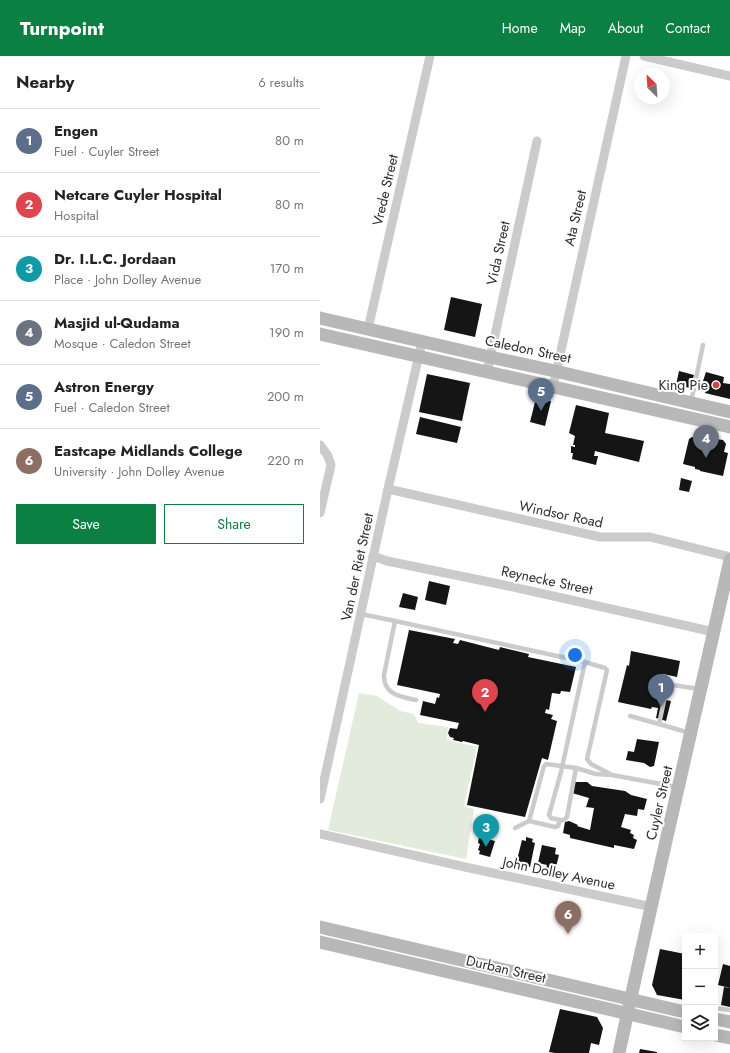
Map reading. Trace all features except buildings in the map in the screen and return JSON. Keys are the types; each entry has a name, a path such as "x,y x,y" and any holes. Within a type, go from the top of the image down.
{"main road":[{"name":"Caledon Street","path":"320,318 730,412"},
{"path":"320,334 730,427"},
{"name":"Cuyler Street","path":"619,1053 629,1000 652,907 730,560"},
{"name":"Durban Street","path":"320,927 682,1011"},
{"name":"Durban Street","path":"320,942 682,1026"},
{"path":"718,1020 730,1022"},
{"path":"718,1035 730,1038"}],"street":[{"name":"Vrede Street","path":"368,329 430,56"},
{"name":"Ata Street","path":"553,387 555,371 626,56"},
{"path":"644,56 730,76"},
{"name":"Vida Street","path":"487,372 537,141"},
{"name":"Van der Riet Street","path":"320,799 417,356 422,342"},
{"path":"320,445 328,456 332,465 320,513"},
{"name":"Windsor Road","path":"388,489 600,537 650,537 730,557"},
{"name":"Reynecke Street","path":"373,556 387,561 504,585 714,632"},
{"name":"John Dolley Avenue","path":"320,834 652,907"}],"lane":[{"path":"691,403 703,345"},
{"path":"361,614 585,662 605,668 607,670 587,760 612,775"},
{"path":"395,621 384,675 385,683 388,689 395,694 416,700"},
{"path":"576,768 567,817 564,820 551,818 549,815 562,766 585,662"},
{"path":"659,724 667,687 673,685 701,689"},
{"path":"630,716 691,733"},
{"path":"529,821 544,765 550,764 576,768 596,774 612,775 679,788"},
{"path":"515,828 529,821 555,827 558,826 560,820"},
{"path":"718,1008 730,1010"}],"shaded area":[{"path":"359,693 377,696 400,711 414,714 418,723 448,727 447,740 477,747 464,806 474,809 466,859 328,830"}],"place":[{"name":"King Pie","path":"716,385"},
{"name":"Astron Energy","path":"541,411"},
{"name":"Masjid ul-Qudama","path":"706,458"},
{"name":"Engen","path":"661,707"},
{"name":"Netcare Cuyler Hospital","path":"485,712"},
{"name":"Dr. I.L.C. Jordaan","path":"486,847"},
{"name":"Eastcape Midlands College","path":"568,934"}]}
